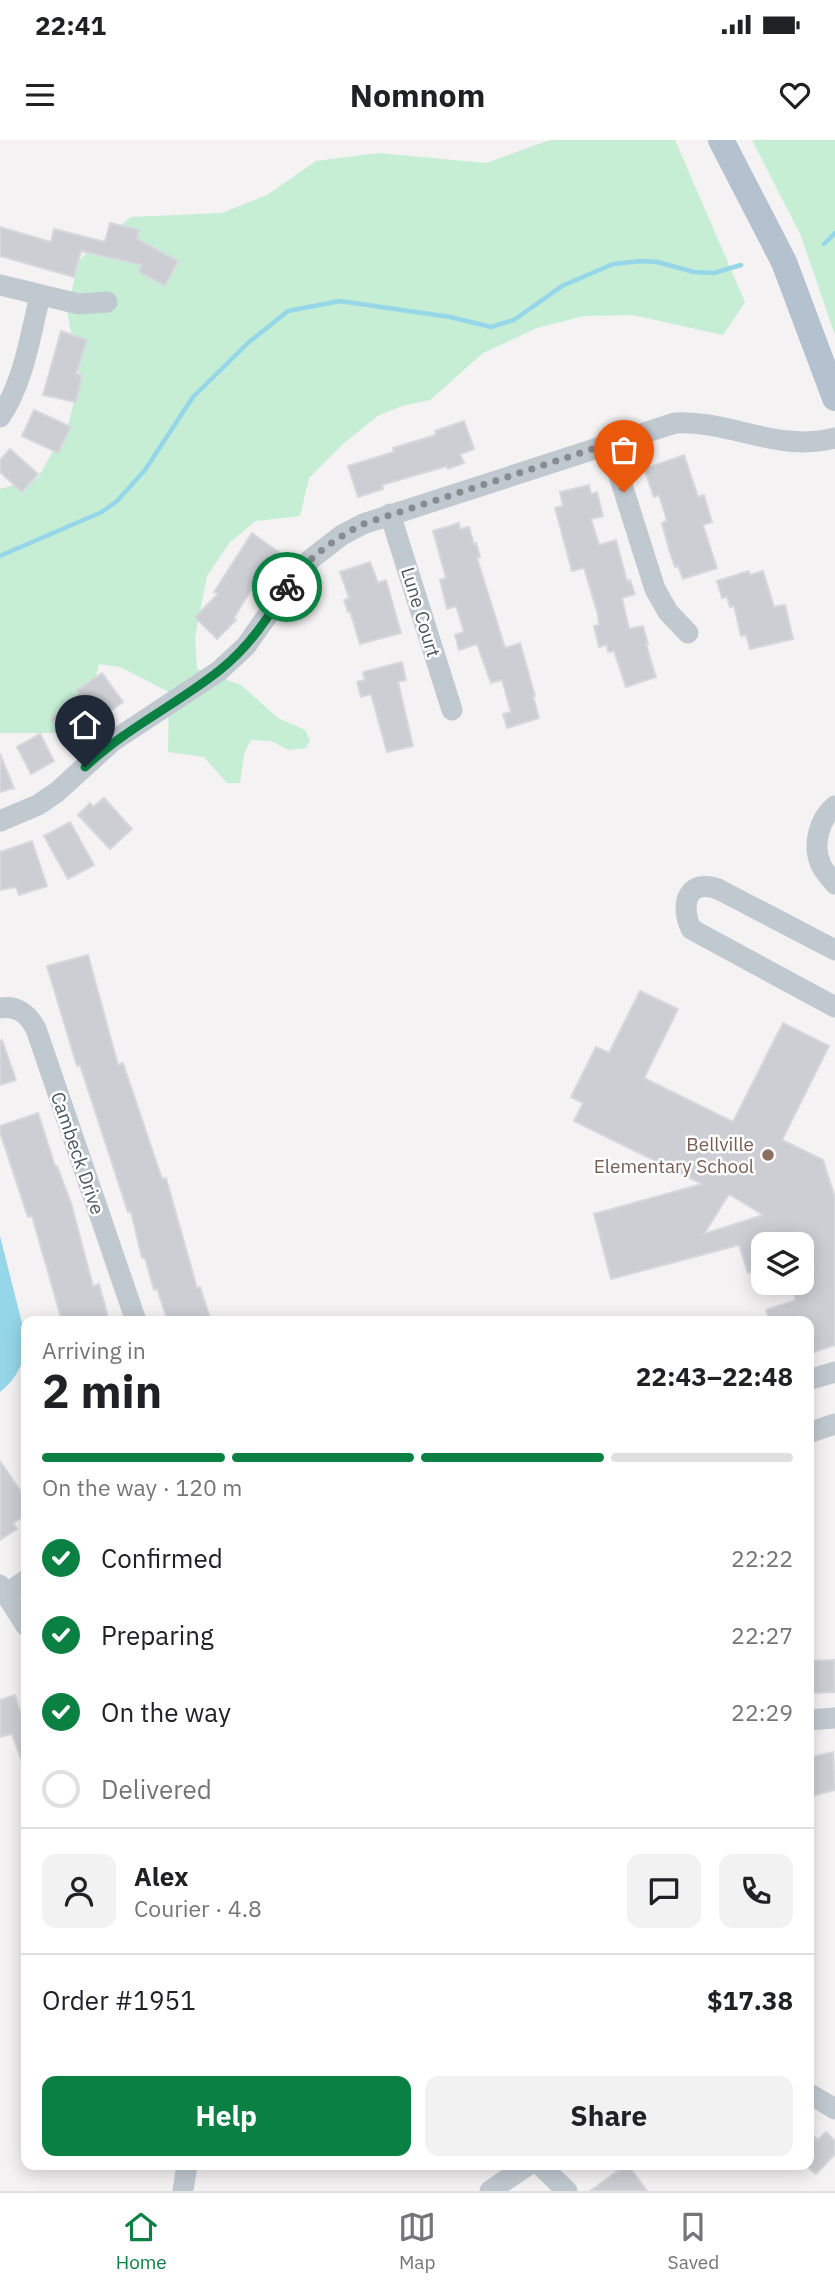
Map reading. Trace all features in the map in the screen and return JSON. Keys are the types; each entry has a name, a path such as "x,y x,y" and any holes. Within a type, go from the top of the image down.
{"main road":[{"path":"722,140 784,262 835,398"}],"street":[{"path":"0,285 79,304 107,302"},
{"path":"0,417 13,395 20,375 40,296"},
{"path":"0,821 38,805 57,792 113,741 219,671 246,646 298,572 342,535 390,514 675,423 690,422 780,441 805,443 835,438"},
{"path":"608,444 654,589 668,612 688,633"},
{"name":"Lune Court","path":"390,514 452,710"},
{"path":"835,806 826,814 817,838 820,864 835,884"},
{"path":"835,950 718,889 706,885 696,888 687,898 684,914 691,929 835,1007"},
{"name":"Cambeck Drive","path":"0,1008 19,1010 30,1017 36,1029 134,1316"},
{"path":"814,1378 835,1372"},
{"path":"814,1431 835,1424"},
{"path":"21,1582 3,1589 21,1618"},
{"path":"814,1720 835,1718"},
{"path":"814,2097 835,2109"},
{"path":"183,2191 186,2170"},
{"path":"490,2191 521,2170"},
{"path":"545,2170 566,2191"}],"green space":[{"path":"550,140 675,140 745,302 723,335 633,315 584,316 537,328 483,353 430,400 402,406 379,415 343,444 309,478 300,516 256,521 230,542 207,576 195,637 197,669 241,685 278,718 305,730 310,741 306,748 289,750 271,741 251,740 244,754 240,783 227,783 204,757 168,752 169,692 120,667 99,664 88,709 59,733 0,733 0,489 38,478 69,422 80,378 67,311 79,260 131,217 222,213 267,195 316,161 378,153 486,163"},
{"path":"752,140 835,140 835,335 801,236"}],"water":[{"path":"0,1236 21,1319 21,1362 11,1381 0,1392"}],"building":[{"path":"110,223 139,230 137,239 178,261 165,286 139,272 142,265 81,251 74,277 0,256 0,227 51,242 54,229 105,242"},
{"path":"61,331 87,340 76,374 82,375 76,402 43,395"},
{"path":"34,410 71,427 58,453 22,436"},
{"path":"464,421 474,449 460,454 464,463 382,485 383,489 358,497 348,466 394,452 393,448 436,435 435,431"},
{"path":"10,449 38,474 22,492 0,472 0,460"},
{"path":"684,455 698,497 704,495 712,522 703,525 717,568 683,579 670,553 662,523 667,521 659,495 654,497 644,469"},
{"path":"589,485 591,494 597,492 603,516 591,519 599,545 616,540 627,581 630,580 635,594 622,598 629,629 643,626 656,677 626,687 614,651 608,652 607,645 599,647 594,626 599,625 598,615 584,568 572,571 555,508 563,506 560,492"},
{"path":"459,523 460,529 469,527 474,544 476,543 480,557 477,558 505,648 520,643 539,718 507,728 503,714 511,712 502,680 491,683 477,644 459,650 455,635 464,632 456,606 447,609 440,580 446,578 433,531"},
{"path":"252,533 280,553 263,577 260,575 234,618 236,620 217,639 195,617 218,594 214,592"},
{"path":"370,562 378,583 386,580 401,633 360,644 344,600 349,598 340,572"},
{"path":"749,571 750,575 763,571 774,607 785,605 793,639 750,649 746,635 741,636 734,606 730,607 727,597 722,598 717,581"},
{"path":"402,662 406,680 398,682 413,746 387,752 371,694 361,697 357,682 365,680 363,672"},
{"path":"102,673 123,702 72,742 51,719 79,693 77,690"},
{"path":"40,734 54,761 31,774 17,747"},
{"path":"0,754 14,788 0,792"},
{"path":"104,798 132,829 110,849 78,815 90,803 93,807"},
{"path":"70,822 94,865 68,879 44,836"},
{"path":"32,841 47,886 19,895 16,887 0,890 0,852"},
{"path":"88,955 118,1065 123,1063 162,1179 166,1178 197,1288 200,1287 209,1316 166,1316 157,1289 154,1290 145,1258 142,1258 131,1212 128,1212 80,1065 77,1066 47,966"},
{"name":"Bellville Elementary School","path":"640,991 678,1009 644,1078 733,1122 783,1023 829,1046 782,1140 823,1160 835,1198 835,1345 814,1352 814,1316 768,1316 766,1310 796,1300 795,1295 814,1295 814,1232 751,1232 751,1272 748,1273 739,1245 611,1279 594,1214 702,1184 574,1121 583,1103 571,1097 596,1047 609,1053","holes":["729,1194 763,1215 704,1234"]},
{"path":"2,1040 16,1080 0,1085 0,1041"},
{"path":"38,1113 55,1166 71,1203 93,1286 99,1284 108,1316 61,1316 32,1216 28,1217 0,1126"},
{"path":"0,1461 21,1492 21,1518 13,1523 17,1529 0,1540"},
{"path":"834,1660 835,1692 814,1693 814,1661"},
{"path":"15,1695 21,1714 21,1759 12,1734 0,1737 0,1700"},
{"path":"833,1752 835,1790 814,1795 814,1757"},
{"path":"826,2132 835,2141 835,2154 816,2174 811,2170 814,2170 814,2136 818,2140"},
{"path":"619,2170 632,2170 647,2191 590,2191"}],"waterway":[{"path":"824,244 835,233"},
{"path":"0,556 102,512 117,501 145,470 193,397 249,342 288,311 340,301 450,317 491,327 514,320 562,286 613,264 657,262 694,272 714,273 741,265"}],"way so far":[{"path":"287,587 298,572 326,546 363,524 608,444 624,492"}],"place":[{"name":"Bellville Elementary School","path":"768,1155"}],"route":[{"path":"85,767 129,729 219,671 234,658 269,617 287,587"}]}
